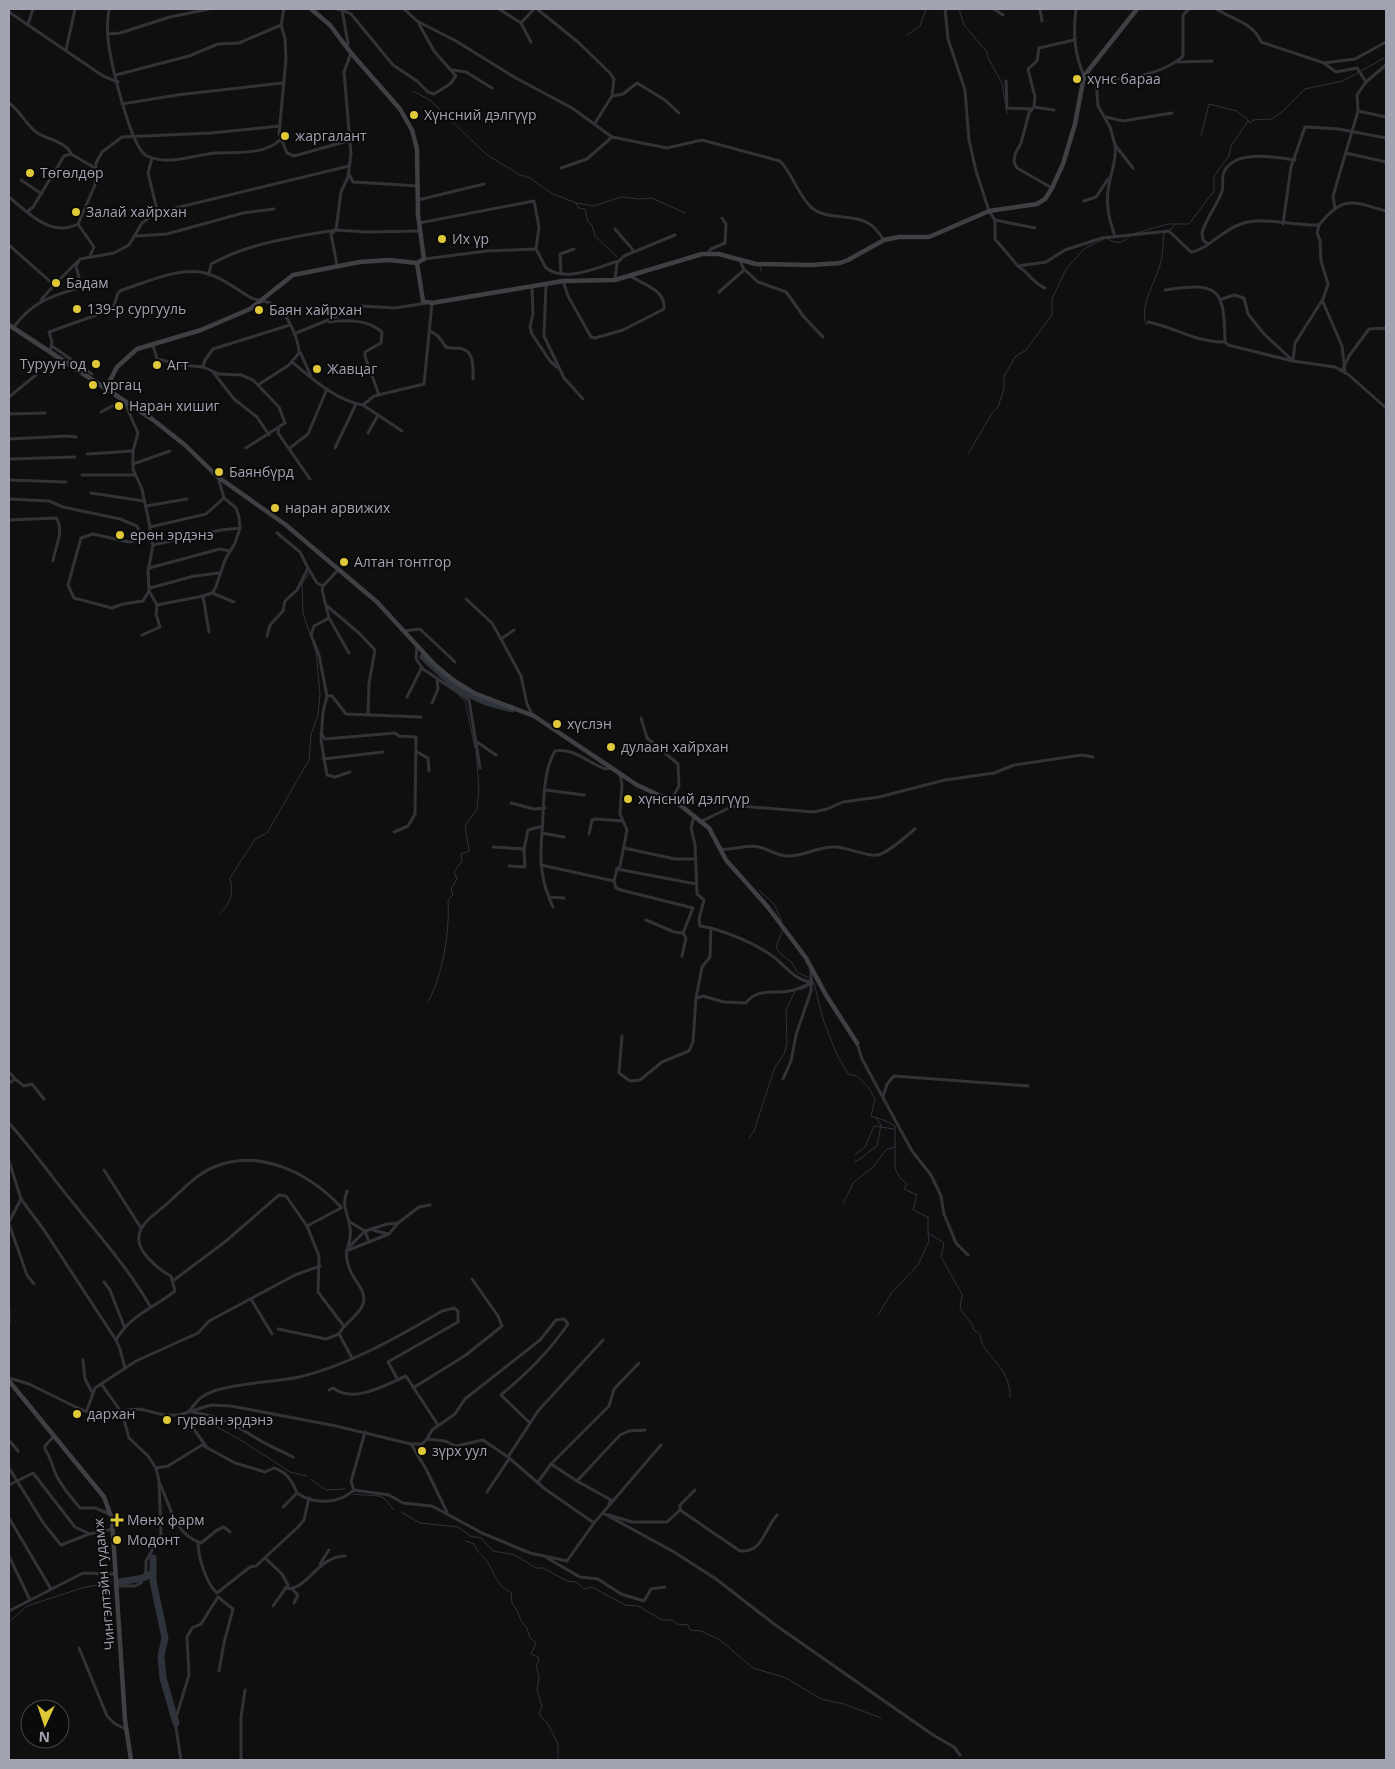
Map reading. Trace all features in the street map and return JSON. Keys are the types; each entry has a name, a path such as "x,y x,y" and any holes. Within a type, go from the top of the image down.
{"street":[{"path":"28,25 34,9"},
{"path":"66,50 75,9"},
{"path":"108,9 108,34 122,104 133,137 144,155 152,158 183,160 213,153 252,151 271,147 280,140"},
{"path":"108,34 209,9"},
{"path":"284,9 281,25 286,38 286,59 282,83 280,140 287,153 294,156 351,140"},
{"path":"311,9 330,25 346,47 400,109 412,130 417,149 417,200 424,259"},
{"path":"336,9 351,14 394,65 417,81 428,92 434,94 441,92 456,76 434,51 417,21"},
{"path":"404,9 417,21 456,40 595,123 612,137 669,148 702,140 780,161 787,168 813,209 839,217 864,221 872,226 884,240"},
{"path":"499,9 521,23 532,42"},
{"path":"521,23 535,9 578,42 610,73 614,79 612,96 595,123"},
{"path":"945,9 948,40 965,90 969,140 976,171 989,211 995,220 995,239 997,244 1018,266 1029,273 1035,284 1045,288"},
{"path":"994,9 1004,16"},
{"path":"1040,9 1042,21"},
{"path":"1076,9 1074,40 1079,65 1084,76"},
{"path":"294,334 362,306 395,308 563,281 615,280 707,254 719,254 740,260 782,265 840,263 884,240 899,237 929,237 989,211 1037,204 1045,199 1063,164 1075,124 1084,76 1136,9"},
{"path":"1176,62 1182,56 1183,15 1189,9"},
{"path":"1216,9 1246,24 1258,34 1261,42 1324,63 1336,72 1356,68 1360,70 1366,82"},
{"path":"342,10 348,43 346,47"},
{"path":"9,12 103,76 118,82"},
{"path":"116,75 189,56 218,44 239,43 281,25"},
{"path":"1052,188 1025,174 1014,162 1014,154 1021,143 1033,108 1035,97 1028,70 1037,61 1038,48 1074,40"},
{"path":"1324,63 1355,59 1386,42"},
{"path":"338,265 331,234 336,230 341,192 349,168 351,140 344,72 351,53"},
{"path":"1084,76 1096,79 1127,79 1176,62 1212,61"},
{"path":"1335,209 1333,196 1358,111 1357,95 1366,82 1386,66"},
{"path":"452,70 466,72 492,88"},
{"path":"1096,79 1098,106 1105,117 1115,145 1134,168"},
{"path":"1006,81 1007,108 1054,110"},
{"path":"122,104 177,95 282,83"},
{"path":"612,96 623,94 637,84 665,100 679,113"},
{"path":"9,103 30,128 61,145 96,169"},
{"path":"1358,111 1386,117"},
{"path":"1105,117 1123,121 1172,113"},
{"path":"78,224 95,185 96,169 102,152 122,137 280,126"},
{"path":"1283,224 1291,167 1295,160 1304,128 1352,131 1386,138"},
{"path":"561,168 587,159 612,137"},
{"path":"1115,145 1107,203 1115,236"},
{"path":"1346,153 1386,162"},
{"path":"27,212 42,194 64,156 72,154"},
{"path":"1208,244 1203,240 1202,233 1223,190 1223,174 1229,166 1238,158 1275,157 1295,160"},
{"path":"152,158 148,173 157,210 155,213"},
{"path":"349,168 353,182 418,186"},
{"path":"349,168 155,213 142,223 136,236 128,245 114,253 80,259 11,327 106,388 185,444 218,477 280,520 340,569 377,602 435,665 465,688 534,716 637,785 671,800 713,834 726,860 767,906 811,966 830,1003 857,1043 862,1060 912,1151 932,1175 941,1196 944,1214 956,1243 968,1255"},
{"path":"1084,201 1096,197 1100,193 1112,171"},
{"path":"21,180 42,194"},
{"path":"417,200 484,184"},
{"path":"9,196 44,224 64,227 78,224"},
{"path":"419,223 534,201 539,227 536,249 546,268 561,273 575,273 618,261 633,250 656,244 675,234"},
{"path":"1293,361 1295,343 1323,299 1328,284 1321,261 1320,240 1317,233 1318,225 1335,209 1347,202 1358,202 1386,211"},
{"path":"136,236 167,234 243,213 274,209"},
{"path":"707,254 711,249 725,243 726,224 722,218"},
{"path":"995,220 1035,228"},
{"path":"1018,266 1046,262 1064,250 1115,236 1169,231 1191,252 1198,251 1216,236 1243,223 1318,225"},
{"path":"78,224 92,241 94,247 90,256"},
{"path":"615,229 633,250"},
{"path":"209,275 212,264 238,253 288,238 336,230 367,232 420,231"},
{"path":"9,245 54,285"},
{"path":"561,273 560,254 574,248"},
{"path":"106,388 112,374 137,349 210,327 250,309 293,275 338,265 379,260 417,263 424,259 487,251 536,249"},
{"path":"40,300 78,288 80,282 76,266 80,259"},
{"path":"740,260 744,270 761,284 779,288 786,292 804,317 822,336"},
{"path":"615,280 618,261"},
{"path":"417,263 423,301 430,303"},
{"path":"719,292 744,270"},
{"path":"50,353 52,346 49,332 113,309 118,293 122,290 170,275 200,272 232,284 249,298 263,300 281,310 290,325 311,377"},
{"path":"575,273 576,280"},
{"path":"563,281 568,296 591,337 594,338 623,330 664,309 664,302 660,294 630,276"},
{"path":"546,284 544,336 564,378 583,399"},
{"path":"532,287 533,314 530,327 532,334 550,361 558,367"},
{"path":"1165,290 1201,287 1214,291 1222,299 1224,307 1224,342"},
{"path":"1222,299 1234,295 1244,298 1248,314 1264,334 1293,361"},
{"path":"1323,302 1342,346 1345,364 1344,372"},
{"path":"363,405 370,398 424,384 430,331 430,303"},
{"path":"324,323 361,322 373,324 382,332 382,343 365,352 379,395"},
{"path":"1148,322 1212,343 1224,342 1293,361 1326,365 1344,372 1386,408"},
{"path":"203,367 205,360 213,349 290,325"},
{"path":"1345,364 1369,329 1386,328"},
{"path":"430,331 438,336 442,345 450,349 464,350 472,357 473,379"},
{"path":"153,344 157,359 203,367 219,374 241,375 258,385 283,414 285,423 246,448"},
{"path":"52,346 92,374"},
{"path":"258,385 292,362 300,351"},
{"path":"292,362 327,389 356,404 363,405 402,431"},
{"path":"212,371 221,379 234,398 257,417 269,434"},
{"path":"9,397 37,374"},
{"path":"290,448 308,434 327,389"},
{"path":"101,412 122,400"},
{"path":"122,400 138,433 133,451 134,475 140,483 150,527 150,538 153,546 148,575 160,627 142,635"},
{"path":"335,448 356,404"},
{"path":"9,414 44,413"},
{"path":"368,433 378,415"},
{"path":"279,428 278,433 310,479"},
{"path":"9,439 67,436 76,438"},
{"path":"87,454 133,451"},
{"path":"133,464 170,451"},
{"path":"9,459 75,457"},
{"path":"82,475 134,475"},
{"path":"212,593 240,528 240,517 236,508 224,498 218,477"},
{"path":"9,480 66,482"},
{"path":"91,493 144,501"},
{"path":"150,527 206,514 224,498"},
{"path":"9,499 49,501 120,519 137,526 142,539"},
{"path":"146,506 187,499"},
{"path":"9,520 56,518 60,523 60,534 55,546 53,561"},
{"path":"153,546 221,530 240,528"},
{"path":"277,533 300,552 317,583 323,586"},
{"path":"150,538 130,542 94,534 81,538 68,585 74,598 112,608 143,601 150,590 194,576 221,573"},
{"path":"149,568 220,549 230,551"},
{"path":"267,636 270,625 283,611 285,601 297,590 308,568"},
{"path":"340,569 323,586 322,597 329,618 349,653"},
{"path":"156,606 212,593 234,602"},
{"path":"203,596 209,632"},
{"path":"466,599 492,624 501,639 521,676 527,704 534,716"},
{"path":"325,604 359,633 375,650 369,683 368,714"},
{"path":"329,618 314,626 311,635 320,655 327,696 321,732 323,759 327,775 340,776 350,772"},
{"path":"403,631 420,628 455,662"},
{"path":"501,639 514,630"},
{"path":"417,646 416,659 422,667 469,700 480,768"},
{"path":"407,697 422,667"},
{"path":"432,703 438,689 436,678"},
{"path":"327,696 332,696 346,714 421,717"},
{"path":"641,718 647,738 678,764 679,786 671,800"},
{"path":"321,732 325,739 395,733 399,736 416,737 415,814 408,826 394,832"},
{"path":"476,742 496,755"},
{"path":"553,906 545,887 541,866 548,767 552,757 558,750 573,753 603,768 610,768"},
{"path":"416,751 428,758 429,771"},
{"path":"323,759 383,752"},
{"path":"700,822 736,806 814,812 828,809 842,802 878,797 945,780 994,773 1014,765 1082,756 1093,757"},
{"path":"620,773 622,785 619,811 627,830 620,866 617,869 614,881 616,888 693,908 683,933"},
{"path":"546,790 584,795"},
{"path":"510,803 534,809 545,808"},
{"path":"694,817 691,828 694,837 697,894 704,900 699,919 700,926 738,938 771,954 788,971 802,980 812,982"},
{"path":"589,834 592,820 624,821"},
{"path":"509,866 526,867 524,849 528,830 543,826"},
{"path":"720,849 731,850 752,846 775,855 786,856 832,846 871,855 880,854 915,828"},
{"path":"542,833 564,837"},
{"path":"493,847 524,849"},
{"path":"624,848 675,859 694,859"},
{"path":"541,866 614,881"},
{"path":"617,869 696,884"},
{"path":"549,897 564,898"},
{"path":"646,920 674,932 683,933"},
{"path":"622,1036 619,1073 626,1080 640,1080 662,1062 689,1051 693,1042 696,998 704,962 710,957 710,928"},
{"path":"682,956 686,938 683,933"},
{"path":"783,1080 791,1061 796,1035 808,1004 812,982 811,966"},
{"path":"696,998 703,996 724,1002 746,1003 752,995 768,991 789,991 812,982"},
{"path":"9,1072 24,1086 32,1084 44,1099"},
{"path":"883,1097 887,1084 894,1076 1028,1086"},
{"path":"9,1083 15,1079"},
{"path":"9,1123 34,1150 54,1180 116,1254 150,1306"},
{"path":"116,1340 124,1327 150,1306 174,1292 174,1280 171,1276 159,1270 142,1248 139,1240 141,1228 185,1188 212,1168 227,1162 244,1160 259,1161 289,1169 325,1190 345,1212"},
{"path":"9,1161 21,1199 44,1230 116,1340 124,1368"},
{"path":"104,1170 141,1228"},
{"path":"278,1329 326,1340 339,1334 343,1325 359,1311 364,1301 361,1288 352,1276 345,1259 345,1251 350,1234 343,1202 347,1191"},
{"path":"174,1280 226,1241 279,1195 286,1196 307,1226 319,1256 318,1292 343,1325"},
{"path":"21,1199 9,1223 25,1270 34,1284"},
{"path":"345,1251 389,1234 419,1207 430,1205"},
{"path":"307,1226 340,1207"},
{"path":"348,1220 364,1232 368,1242"},
{"path":"345,1251 364,1232 387,1224 398,1224"},
{"path":"372,1230 380,1234 389,1234"},
{"path":"87,1410 92,1392 124,1368 198,1333 209,1321 295,1275 320,1266"},
{"path":"414,1388 466,1355 502,1326 498,1316 472,1279"},
{"path":"104,1282 118,1309 124,1327"},
{"path":"251,1298 272,1334"},
{"path":"188,1411 202,1396 257,1383 300,1377 352,1358 442,1310 454,1308 458,1311 458,1322 388,1362 398,1380"},
{"path":"9,1310 9,1324"},
{"path":"9,1379 29,1384 82,1410 110,1418 128,1410 140,1409 164,1415 179,1415 211,1405 230,1406 365,1432 411,1444 422,1444 438,1425 455,1414 465,1400 540,1340 556,1320 564,1319 568,1324 550,1350 501,1395 530,1423"},
{"path":"339,1334 352,1358"},
{"path":"487,1492 538,1411 603,1340"},
{"path":"83,1360 85,1379 92,1392"},
{"path":"538,1482 552,1464 609,1406 614,1390 640,1363"},
{"path":"329,1390 334,1388 347,1396 364,1392 406,1376 438,1425"},
{"name":"Чингэлтэйн гудамж","path":"9,1379 104,1497 110,1515 113,1529 126,1729 131,1760"},
{"path":"102,1385 122,1413 129,1438 148,1456 156,1468 169,1510 182,1531 201,1543 217,1530 224,1527 230,1532"},
{"path":"188,1411 208,1414 234,1424 262,1442 293,1457"},
{"path":"179,1415 190,1424 207,1447"},
{"path":"577,1480 620,1435 629,1431 645,1430"},
{"path":"354,1490 351,1482 365,1432"},
{"path":"54,1436 45,1446 55,1472 71,1496 80,1508 95,1508 110,1515"},
{"path":"426,1439 456,1446 483,1440 594,1524"},
{"path":"9,1440 18,1451"},
{"path":"411,1444 426,1469 447,1512"},
{"path":"156,1468 168,1466 202,1445 252,1470 265,1472 274,1468 281,1470 292,1480 297,1493 309,1498 326,1501 342,1498 354,1490 389,1494 403,1503 424,1504 447,1512 482,1533 530,1553 567,1561 594,1524 661,1445"},
{"path":"552,1464 611,1500 603,1514"},
{"path":"9,1468 61,1545 88,1534 113,1529"},
{"path":"9,1485 33,1473 75,1527 88,1534"},
{"path":"116,1586 135,1586 141,1582 144,1576 146,1561 161,1534 159,1482"},
{"path":"603,1514 632,1522 667,1522 680,1510 680,1505 695,1490"},
{"path":"283,1507 297,1493"},
{"path":"181,1760 175,1721 189,1675 187,1637 192,1628 201,1624 218,1595 265,1558 304,1520 309,1498"},
{"path":"680,1510 740,1551 749,1552 758,1548 770,1522 776,1515"},
{"path":"603,1514 674,1552 716,1579 774,1624 933,1735 954,1747 960,1755"},
{"path":"9,1518 52,1589"},
{"path":"198,1542 198,1553 218,1595 233,1609 224,1643 220,1671"},
{"path":"285,1588 298,1586 310,1577 329,1550"},
{"path":"9,1556 30,1598"},
{"path":"318,1567 328,1559 345,1556"},
{"path":"544,1556 580,1577 598,1579 621,1594 644,1601 651,1589 665,1587"},
{"path":"265,1558 282,1574 288,1585 273,1606"},
{"path":"9,1611 30,1598 83,1573 115,1574"},
{"path":"291,1588 299,1598 294,1603"},
{"path":"79,1648 107,1716 115,1724 126,1729"},
{"path":"241,1760 241,1717 245,1690"}],"waterway":[{"path":"907,35 920,26 926,9"},
{"path":"959,9 964,25 987,52 987,56 1002,83 1007,114"},
{"path":"1133,234 1168,224 1189,224 1214,191 1214,176 1229,156 1231,146 1248,121 1251,123 1253,120 1272,119 1305,89 1343,81 1386,57"},
{"path":"413,91 430,100 487,155 520,175 530,178 551,193 576,203 594,206 621,197 652,198 685,213"},
{"path":"1201,135 1209,104 1237,111 1249,121"},
{"path":"576,203 579,208 585,209 588,222 592,225 595,236 617,257"},
{"path":"1170,230 1176,224"},
{"path":"1146,325 1145,309 1149,293 1159,269 1164,233 1166,232"},
{"path":"1108,239 1119,242 1124,241 1130,236"},
{"path":"968,454 992,413 998,407 1004,389 1004,376 1015,357 1026,350 1052,315 1052,299 1066,269 1084,249 1104,239"},
{"path":"760,267 761,271"},
{"path":"220,913 231,897 230,878 255,839 267,833 309,760 311,735 318,715 320,694 316,652 303,613 302,584 309,573"},
{"path":"423,657 458,689 486,702 512,709"},
{"path":"459,689 459,696 465,701 475,748"},
{"path":"428,1002 438,979 447,939 448,900 453,895 451,889 457,879 454,872 462,861 461,854 469,851 465,826 477,809 479,789 476,752"},
{"path":"759,890 774,904 782,922"},
{"path":"783,930 776,947 792,963 798,973 812,979 823,1019 836,1053 848,1074 857,1076 868,1087 875,1099 871,1116 895,1126 895,1168 900,1178 907,1184 904,1189 917,1195 913,1210 928,1217 928,1233 944,1243 941,1257 962,1294 960,1309 972,1324 974,1330 980,1334 985,1348 1001,1368 1009,1386 1010,1398"},
{"path":"799,990 807,987"},
{"path":"749,1138 754,1131 775,1067 784,1054 787,1043 786,1010 795,991"},
{"path":"854,1162 877,1146 881,1125 876,1118"},
{"path":"855,1155 865,1147 874,1126 894,1129"},
{"path":"843,1203 854,1182 873,1167 887,1149 895,1147"},
{"path":"878,1315 892,1292 918,1265 929,1241 928,1234"},
{"path":"200,1418 239,1439 290,1472 307,1476"},
{"path":"311,1479 326,1490 345,1489"},
{"path":"353,1494 384,1498 394,1510"},
{"path":"401,1512 420,1523 458,1527 470,1536 481,1538 493,1551 515,1555 536,1568 543,1568 567,1581 576,1582 584,1589 592,1587 625,1605 638,1606 662,1620 672,1620 677,1624 688,1625 690,1630 701,1631 720,1640 753,1668 786,1678 821,1699 844,1704 881,1718"},
{"path":"466,1541 474,1544 489,1564 502,1587 511,1592 512,1603 521,1621 527,1628 530,1638 536,1643 531,1654 538,1657 539,1661 536,1666 539,1677 537,1690 542,1706 539,1714 548,1724 558,1744 558,1760"},
{"path":"153,1558 153,1581 165,1638 161,1656 163,1678 176,1723"},
{"path":"120,1582 143,1578 153,1573"},
{"path":"9,1622 27,1606 82,1588 112,1582"}],"place":[{"name":"хүнс бараа","path":"1077,79"},
{"name":"Хүнсний дэлгүүр","path":"414,115"},
{"name":"жаргалант","path":"285,136"},
{"name":"Төгөлдөр","path":"30,173"},
{"name":"Залай хайрхан","path":"76,212"},
{"name":"Их үр","path":"442,239"},
{"name":"Бадам","path":"56,283"},
{"name":"139-р сургууль","path":"77,309"},
{"name":"Баян хайрхан","path":"259,310"},
{"name":"Туруун од","path":"96,364"},
{"name":"Агт","path":"157,365"},
{"name":"Жавцаг","path":"317,369"},
{"name":"ургац","path":"93,385"},
{"name":"Наран хишиг","path":"119,406"},
{"name":"Баянбүрд","path":"219,472"},
{"name":"наран арвижих","path":"275,508"},
{"name":"ерөн эрдэнэ","path":"120,535"},
{"name":"Алтан тонтгор","path":"344,562"},
{"name":"хүслэн","path":"557,724"},
{"name":"дулаан хайрхан","path":"611,747"},
{"name":"хүнсний дэлгүүр","path":"628,799"},
{"name":"дархан","path":"77,1414"},
{"name":"гурван эрдэнэ","path":"167,1420"},
{"name":"зүрх уул","path":"422,1451"},
{"name":"Мөнх фарм","path":"117,1520"},
{"name":"Модонт","path":"117,1540"}]}
